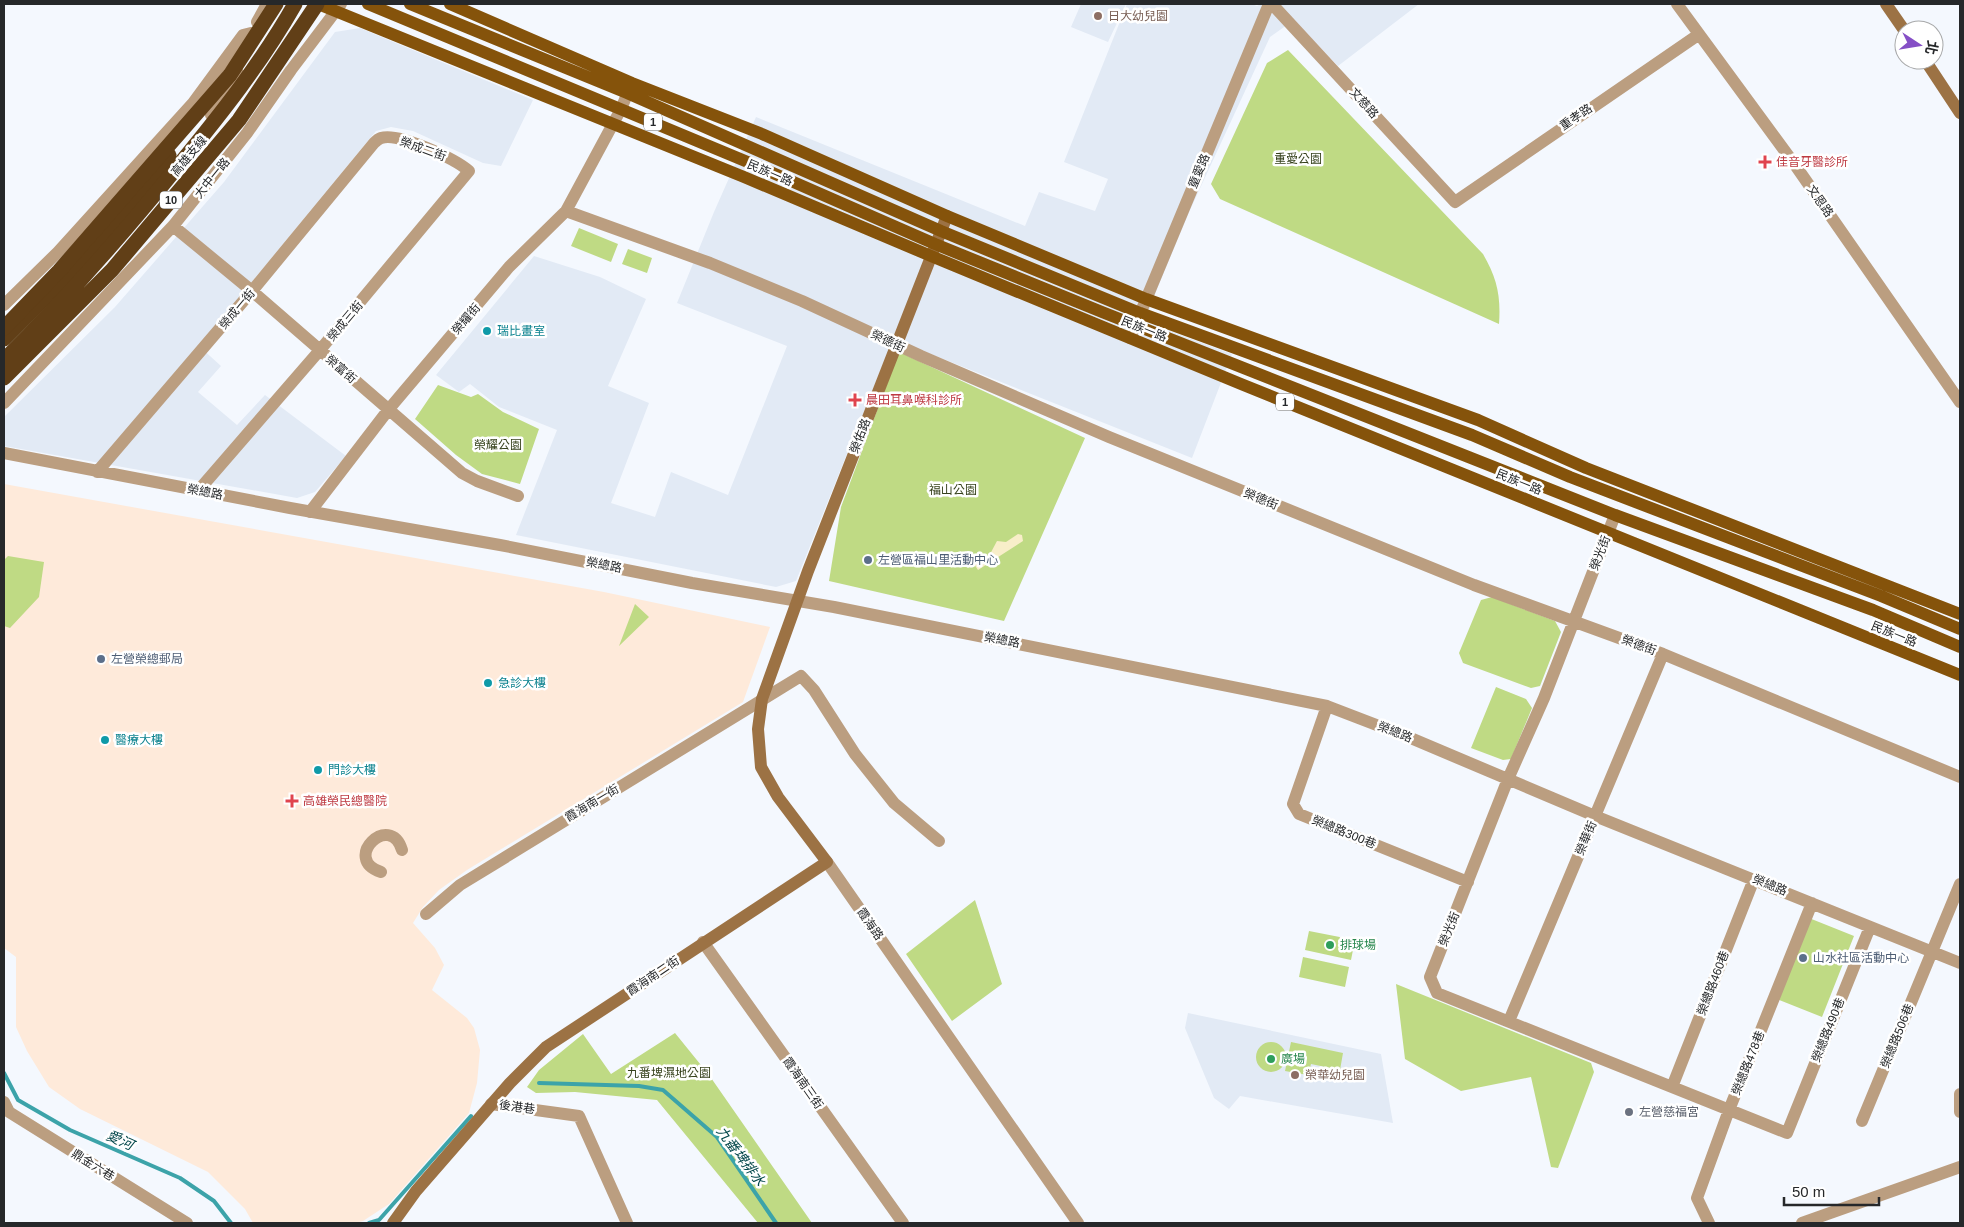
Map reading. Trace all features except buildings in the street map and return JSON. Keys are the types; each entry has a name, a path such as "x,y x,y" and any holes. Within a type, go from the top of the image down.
{"highway":[{"path":"4,328 59,271 230,75 276,4"},
{"name":"高雄支線","path":"6,372 129,227 223,112 273,42 295,4"},
{"name":"高雄支線","path":"6,372 112,270 239,120 318,4"},
{"path":"214,91 254,28"},
{"path":"4,339 92,252 184,136 202,108"}],"main road":[{"name":"民族一路","path":"318,4 338,7 613,124 744,177 1135,326 1615,515 1873,610 1960,647"},
{"name":"民族一路","path":"368,4 621,109 1130,338 1960,675"},
{"name":"民族一路","path":"410,4 630,88 762,134 947,216 1146,298 1478,420 1586,468 1960,614"},
{"name":"民族一路","path":"450,4 941,231 1140,313 1472,435 1570,477 1881,596 1960,629"}],"street":[{"path":"4,348 96,255 215,110 254,49 254,28 267,4"},
{"name":"文慈路","path":"1271,4 1455,202"},
{"name":"重愛路","path":"1130,338 1271,4"},
{"name":"文恩路","path":"1677,4 1793,162 1960,402"},
{"path":"1886,4 1897,20"},
{"name":"大中一路","path":"4,403 173,226 247,133 338,7"},
{"path":"4,305 58,252 194,103 244,35 254,28 277,20 297,33 297,51 291,70"},
{"name":"重孝路","path":"1455,202 1698,34"},
{"path":"1932,70 1960,113"},
{"name":"榮耀街","path":"310,512 389,410 509,267 566,211 621,109 630,88"},
{"name":"榮成二街","path":"374,143 381,138 404,141 444,156 460,164 468,172"},
{"name":"榮成一街","path":"97,472 252,291 374,143"},
{"name":"榮成三街","path":"198,491 320,350 468,172"},
{"name":"榮德街","path":"566,211 710,263 1109,438 1474,585 1663,654 1960,777"},
{"name":"榮佑路","path":"796,600 947,216"},
{"name":"榮富街","path":"173,226 252,291 462,473 477,481 518,496"},
{"name":"榮總路","path":"4,452 97,472 310,512 500,545 692,583 796,600 1327,706 1414,739 1595,816 1960,963"},
{"name":"榮光街","path":"1615,515 1544,698 1508,778 1430,977 1437,993 1787,1133"},
{"name":"霞海路","path":"796,600 762,699 758,729 761,767 778,797 827,862 1078,1223"},
{"name":"榮華街","path":"1509,1021 1663,654"},
{"name":"霞海南一街","path":"426,914 460,885 801,676 814,690 855,754 894,803 939,841"},
{"name":"榮總路300巷","path":"1327,706 1294,804 1299,814 1468,882"},
{"path":"381,872 370,865 367,860 367,848 370,842 379,836 391,836 398,841 402,850"},
{"name":"霞海南二街","path":"491,1104 546,1047 827,862"},
{"name":"榮總路460巷","path":"1672,1087 1754,879"},
{"name":"榮總路506巷","path":"1862,1121 1960,884"},
{"name":"榮總路478巷","path":"1709,1223 1697,1198 1729,1110 1812,903"},
{"name":"榮總路490巷","path":"1787,1133 1870,927"},
{"name":"霞海南三街","path":"703,942 903,1223"},
{"path":"1960,1094 1960,1112"},
{"name":"鼎金六巷","path":"4,1102 9,1112 187,1223"},
{"name":"後港巷","path":"393,1223 416,1191 491,1104 579,1116 627,1223"},
{"path":"1802,1223 1960,1167"}],"shaded area":[{"name":"日大幼兒園","path":"1081,4 1126,4 1108,42 1071,27"},
{"path":"1127,4 1251,4 1257,6 1261,4 1419,4 1338,66 1294,20 1270,37 1190,210 1145,322 1232,354 1192,458 893,339 796,581 776,587 516,535 557,430 499,407 470,384 459,392 436,375 534,256 600,277 646,299 608,386 649,403 611,503 655,517 671,472 728,495 787,346 677,303 714,212 756,117 1025,226 1039,192 1095,211 1108,179 1064,162"},
{"path":"360,28 533,100 501,166 483,163 413,131 391,127 376,131 199,346 221,366 198,392 237,425 265,395 346,456 315,492 297,498 4,446 5,416 115,307 224,182 335,32"},
{"name":"高雄榮民總醫院","path":"4,484 604,592 770,627 743,702 467,870 439,890 423,907 413,923 435,948 444,965 432,990 467,1018 474,1028 480,1050 477,1083 469,1113 389,1204 363,1221 355,1223 253,1223 245,1209 208,1172 80,1109 49,1087 27,1051 16,1027 16,957 4,948"},
{"name":"榮華幼兒園","path":"1188,1013 1381,1054 1393,1123 1240,1096 1229,1109 1214,1098 1185,1028"}],"green space":[{"name":"重愛公園","path":"1288,50 1483,254 1495,279 1499,305 1499,324 1220,199 1211,184 1267,63"},
{"path":"579,228 618,244 611,262 571,246"},
{"path":"628,249 652,258 647,273 622,264"},
{"name":"福山公園","path":"899,352 1085,438 1004,621 829,581 841,507"},
{"name":"榮耀公園","path":"438,385 471,397 478,394 503,412 539,429 520,484 482,474 456,455 415,419"},
{"path":"8,556 44,562 39,597 10,628 4,626 4,560"},
{"path":"1492,597 1555,621 1561,632 1540,686 1531,688 1463,663 1459,653 1481,600"},
{"path":"635,604 649,617 619,646"},
{"path":"1496,687 1526,699 1532,708 1511,759 1503,760 1471,748"},
{"path":"975,900 1002,984 952,1021 906,954"},
{"path":"1809,918 1854,936 1822,1017 1777,999"},
{"name":"排球場","path":"1309,931 1355,940 1351,960 1305,950"},
{"name":"排球場","path":"1303,957 1349,967 1345,987 1299,977"},
{"path":"1396,984 1591,1063 1594,1072 1558,1168 1551,1167 1531,1077 1461,1091 1405,1059"},
{"name":"九番埤濕地公園","path":"675,1033 709,1075 812,1223 758,1223 657,1100 575,1092 536,1093 527,1087 539,1070 583,1034 611,1074"},
{"name":"廣場","path":"1271,1042 1282,1046 1286,1057 1282,1068 1271,1072 1260,1068 1256,1057 1260,1046"},
{"path":"1291,1042 1343,1053 1340,1070 1311,1064 1308,1075 1285,1071"}],"sand":[{"path":"1018,534 1022,535 1023,541 978,570 974,564 989,556 997,541 1006,542"}],"waterway":[{"name":"愛河","path":"4,1073 18,1100 70,1130 180,1178 214,1201 231,1223"},
{"name":"九番埤排水","path":"539,1083 639,1086 663,1090 717,1137 776,1223"},
{"name":"九番埤排水","path":"369,1223 379,1220 471,1116"}],"place":[{"name":"日大幼兒園","path":"1098,16"},
{"name":"佳音牙醫診所","path":"1765,162"},
{"name":"瑞比畫室","path":"487,331"},
{"name":"晨田耳鼻喉科診所","path":"855,400"},
{"name":"左營區福山里活動中心","path":"868,560"},
{"name":"左營榮總郵局","path":"101,659"},
{"name":"急診大樓","path":"488,683"},
{"name":"醫療大樓","path":"105,740"},
{"name":"門診大樓","path":"318,770"},
{"name":"高雄榮民總醫院","path":"292,801"},
{"name":"排球場","path":"1330,945"},
{"name":"山水社區活動中心","path":"1803,958"},
{"name":"廣場","path":"1271,1059"},
{"name":"榮華幼兒園","path":"1295,1075"},
{"name":"左營慈福宮","path":"1629,1112"}]}
